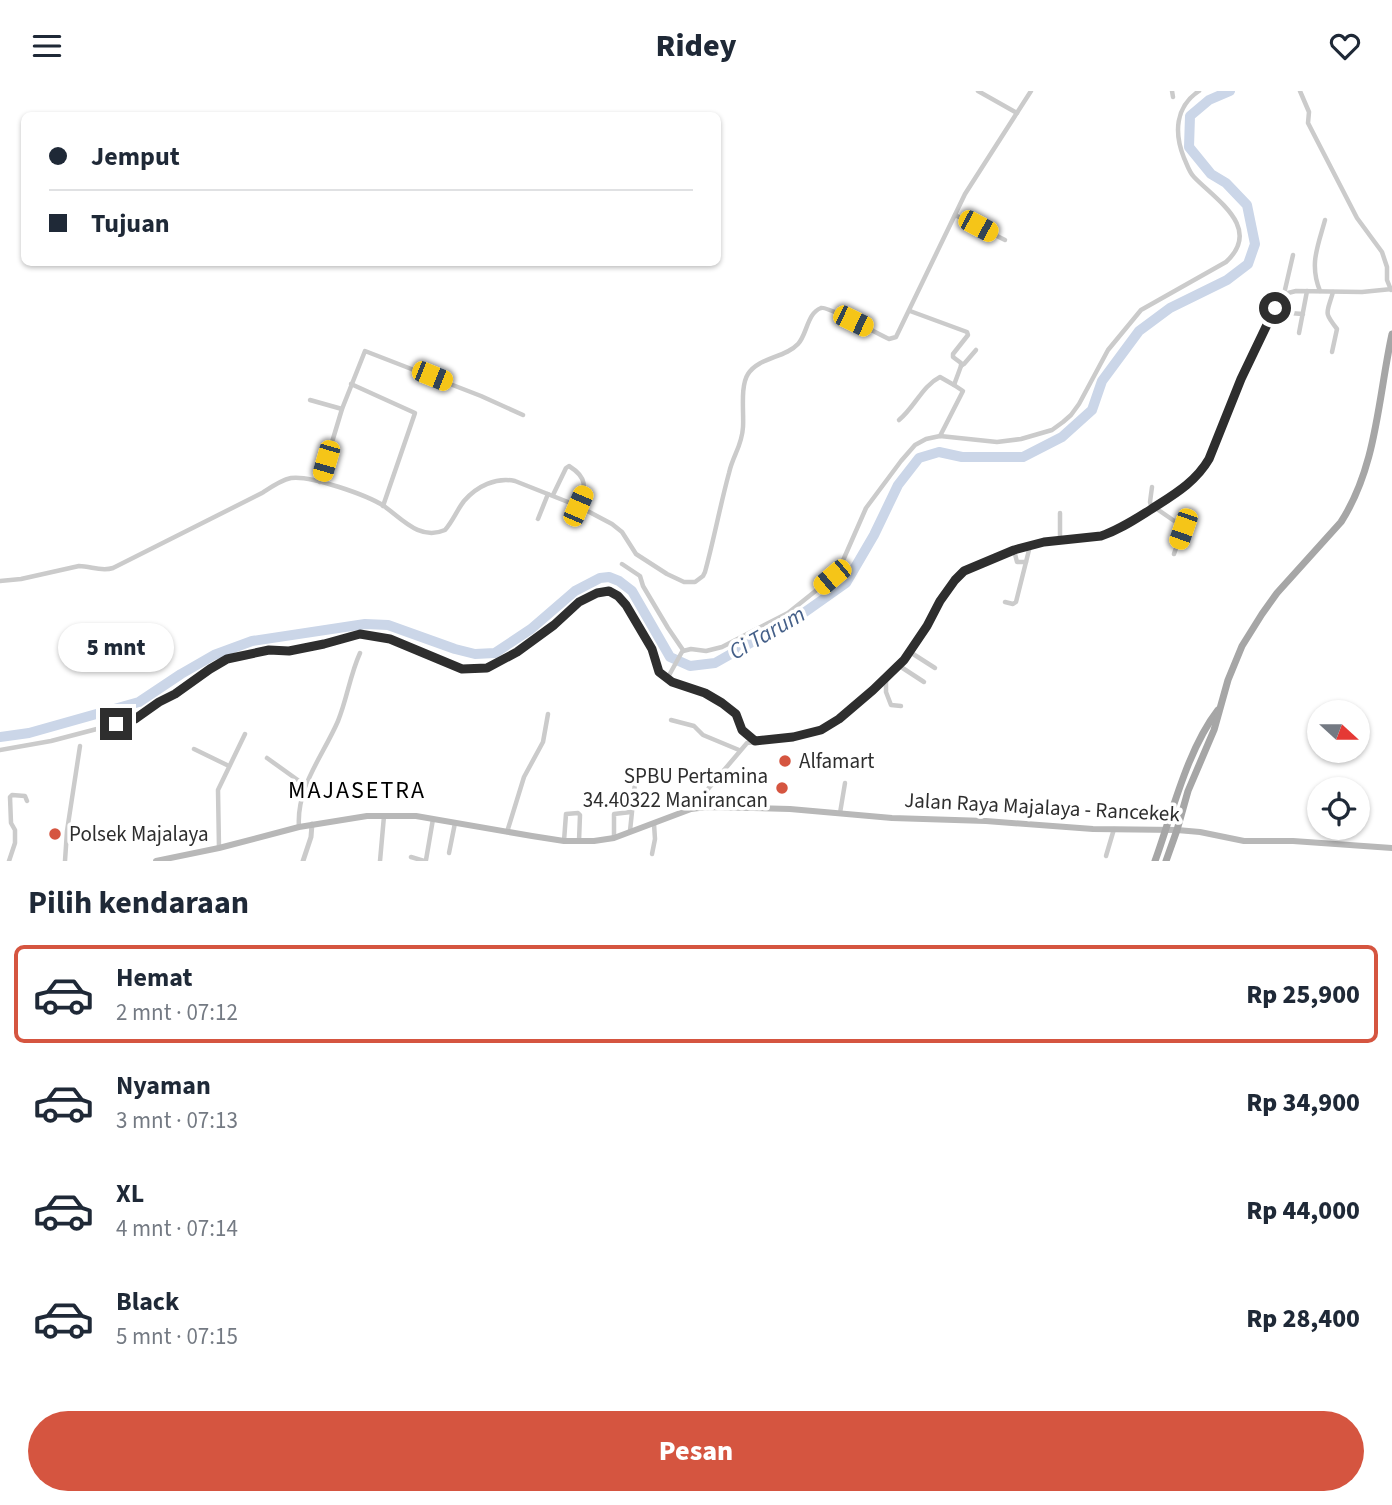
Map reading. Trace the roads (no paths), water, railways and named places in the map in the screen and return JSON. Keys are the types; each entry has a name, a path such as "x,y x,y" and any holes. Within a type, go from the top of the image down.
{"main road":[{"path":"1166,861 1188,791 1214,730 1242,646 1278,593 1347,512 1371,452 1392,334"},
{"path":"1155,861 1197,747 1219,710"},
{"name":"Jalan Raya Majalaya - Rancekek","path":"156,861 312,824 367,816 433,819 564,841 579,841 607,840 691,809 722,807 1093,829 1177,830 1244,841 1293,841 1392,848"}],"street":[{"path":"978,91 1017,113"},
{"path":"0,581 79,566 107,570 296,477 357,493 383,506 415,529 427,533 441,532 448,528 468,498 484,486 501,479 515,481 578,506 612,524 622,532 636,555 684,582 695,582 705,572 729,471 741,444 744,387 748,374 759,365 796,346 814,314 824,307 890,339 896,337 965,194 1031,91"},
{"path":"668,678 683,652 722,647 788,613 832,577 841,565 866,508 915,445 940,436 997,442 1021,439 1052,430 1071,415 1108,350 1141,310 1234,255 1239,231 1234,216 1191,174 1177,137 1178,120 1184,107 1199,91"},
{"path":"1283,294 1391,289 1382,252 1357,218 1308,123 1309,112 1300,91"},
{"path":"955,215 1004,240"},
{"path":"1320,291 1314,261 1325,220"},
{"path":"691,809 747,743 821,730 839,719 886,678 910,652 955,580 964,571 1014,550 1110,533 1183,489 1204,468 1209,459 1241,379 1283,294 1293,255"},
{"path":"1299,333 1307,291"},
{"path":"1332,352 1338,329 1327,318 1327,314 1333,292"},
{"path":"1275,308 1303,314"},
{"path":"910,311 967,332 967,337 953,354 961,366"},
{"path":"954,384 961,366 976,349"},
{"path":"320,482 342,409 366,351 523,415"},
{"path":"899,419 913,407 929,385 940,377 963,391 940,436"},
{"path":"351,384 415,413 383,506"},
{"path":"310,400 342,409"},
{"path":"538,519 569,466 580,473 584,483 578,506"},
{"path":"1152,487 1150,502 1153,508 1183,527 1174,554"},
{"path":"1060,513 1060,540"},
{"path":"1005,602 1016,602 1030,546"},
{"path":"1014,550 1017,562 1026,562"},
{"path":"622,564 640,576 643,586 683,652"},
{"path":"0,750 51,741 135,719 227,659 269,650 289,651 360,634 390,639 462,669 487,668 517,652 554,625 579,602 597,593 609,591 626,605 652,649 659,672 722,703 736,714 742,730 755,741"},
{"path":"910,652 935,668"},
{"path":"299,827 300,801 338,719 360,653"},
{"path":"898,665 925,682"},
{"path":"886,678 886,690 891,705 901,706"},
{"path":"506,832 524,777 543,742 548,714"},
{"path":"671,720 694,726 703,735 740,750"},
{"path":"219,848 218,790 245,734"},
{"path":"65,861 80,746"},
{"path":"194,749 229,766"},
{"path":"267,758 306,786"},
{"path":"630,831 635,783"},
{"path":"840,814 845,783"},
{"path":"9,861 15,843 10,797 25,796 27,801"},
{"path":"614,838 614,814 631,812"},
{"path":"564,841 566,814 578,813 579,841"},
{"path":"380,861 384,815"},
{"path":"411,857 426,860 433,819"},
{"path":"449,853 455,823"},
{"path":"303,861 311,837 312,824"},
{"path":"652,854 654,824"},
{"path":"1106,856 1114,829"}],"waterway":[{"name":"Ci Tarum","path":"0,737 29,733 139,702 214,655 252,641 365,624 388,625 455,649 475,654 495,653 531,629 575,591 600,578 609,577 632,591 670,657 690,666 715,663 805,612 846,583 874,535 898,485 919,458 939,452 962,457 1023,457 1062,437 1092,410 1102,381 1139,331 1170,308 1227,280 1248,264 1255,244 1247,205 1226,183 1211,174 1189,147 1190,116 1209,100 1230,91"}],"place":[{"name":"Alfamart","path":"785,761"},
{"name":"SPBU Pertamina 34.40322 Manirancan","path":"782,788"},
{"name":"Polsek Majalaya","path":"55,834"}],"district":[{"name":"MAJASETRA","path":"357,790"}]}
